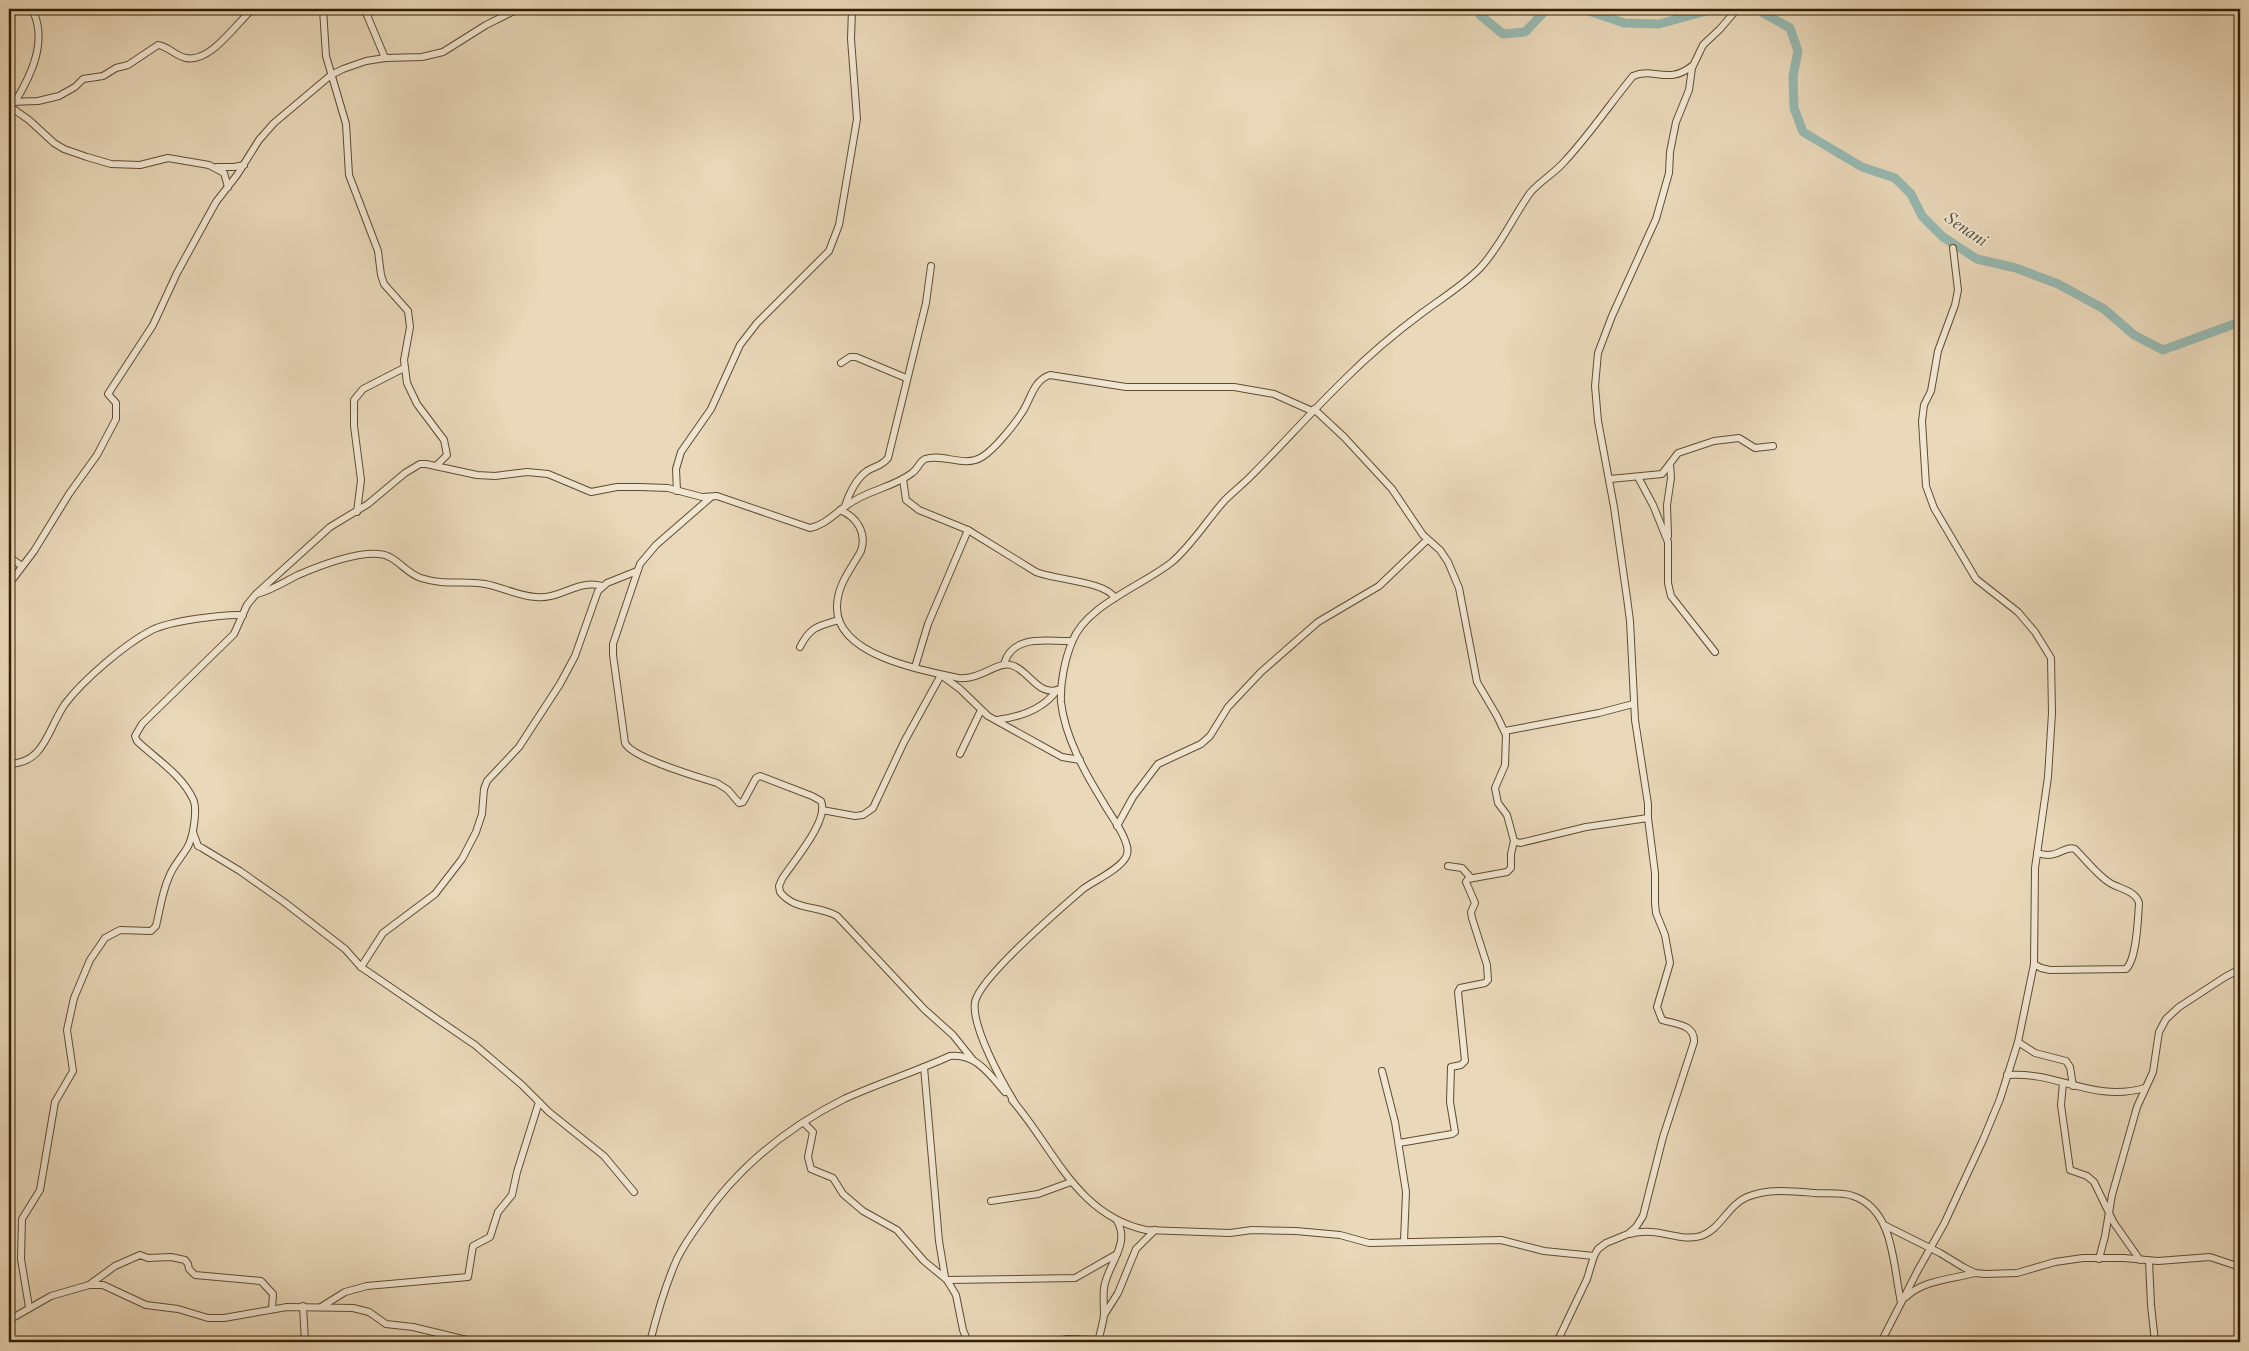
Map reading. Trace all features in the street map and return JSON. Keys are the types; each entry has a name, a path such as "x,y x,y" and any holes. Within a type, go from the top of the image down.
{"street":[{"path":"11,103 25,85 38,49 40,30 32,9"},
{"path":"11,103 38,101 59,96 75,87 84,79 103,76 141,58 158,45 163,46 174,54 188,58 203,56 216,48 241,19 254,9"},
{"path":"323,9 326,56 346,124 348,175 378,252 381,275 388,290 404,304 408,311 410,327 405,353 405,375 412,395 422,412 437,429 447,448 447,455 436,466"},
{"path":"362,9 367,15 385,58"},
{"path":"9,584 34,551 69,494 97,455 116,419 117,406 108,394 149,333 185,257 216,202 244,165 259,140 274,123 331,76 352,65 385,58 422,57 443,52 486,25 518,9"},
{"path":"677,491 676,469 681,452 711,410 740,345 757,324 829,251 839,225 857,118 851,39 852,9"},
{"path":"1628,1234 1636,1227 1643,1216 1663,1137 1687,1064 1694,1034 1691,1030 1662,1020 1659,1016 1658,1007 1670,963 1665,935 1654,903 1655,872 1648,818 1647,788 1633,704 1630,621 1610,480 1598,420 1594,386 1598,353 1612,316 1656,218 1669,173 1670,152 1676,122 1689,90 1692,66 1703,45 1737,9"},
{"path":"1014,1103 992,1059 976,1017 975,1002 979,993 999,968 1045,923 1089,884 1123,862 1127,850 1126,843 1080,760 1065,718 1059,690 1072,642 1079,629 1116,598 1173,561 1228,496 1248,479 1313,410 1377,349 1409,322 1460,286 1483,265 1512,225 1530,193 1564,163 1633,76 1639,74 1676,76 1692,66"},
{"path":"11,103 54,143 64,149 111,164 140,165 168,158 216,167 244,165"},
{"path":"216,167 225,174 228,187"},
{"path":"1881,1342 1944,1224 1983,1140 2018,1042 2034,964 2034,879 2048,777 2052,713 2052,658 2026,620 1983,587 1969,570 1930,501 1926,486 1922,421 1924,405 1931,391 1938,351 1957,298 1957,278 1953,248"},
{"path":"842,509 857,482 867,471 884,464 888,458 906,378 926,303 931,266"},
{"path":"841,363 850,357 856,357 906,378"},
{"path":"357,512 360,480 354,426 354,400 363,389 404,368"},
{"path":"30,1307 21,1259 22,1219 40,1190 55,1102 73,1071 67,1030 74,998 90,960 105,938 120,930 151,931 156,926 168,879 175,864 189,846 192,831 196,808 194,800 174,774 137,741 135,736 148,718 234,634 247,606 256,594 330,527 357,512 395,480 417,466 436,466 488,476 519,472 542,473 591,492 617,487 640,486 677,491 691,496 726,498 810,528 819,526 860,497 903,479 915,470 920,461 929,458 965,461 981,458 1023,411 1038,383 1050,375 1126,387 1234,387 1274,394 1313,410 1344,437 1392,489 1427,540 1440,550 1453,572 1462,605 1477,682 1505,732 1505,765 1496,788 1497,799 1507,815 1514,841 1511,854 1511,868 1507,872 1471,878 1466,882 1475,903 1471,914 1483,949 1488,976 1486,982 1460,988 1458,992 1465,1061 1461,1065 1451,1067 1450,1102 1455,1132 1399,1143"},
{"path":"1610,480 1662,474 1678,453 1714,441 1739,438 1755,448 1773,446"},
{"path":"1670,464 1671,478 1667,504 1668,583 1670,596 1715,652"},
{"path":"1638,477 1668,542"},
{"path":"903,479 906,500 910,505 968,530 1036,572 1107,590 1116,598"},
{"path":"710,498 651,550 640,564 613,644 622,733 628,748 641,756 717,783 728,790 739,803 743,802 752,783 760,776 821,801 822,810 812,835 782,879 779,886 780,892 795,904 838,916 924,1009 953,1035 974,1061"},
{"path":"842,509 857,521 862,532 863,545 842,585 837,608 839,620 850,636 865,649 886,659 941,675 968,679 1004,664 1012,665 1042,689 1059,690"},
{"path":"915,667 928,624 968,530"},
{"path":"1117,826 1133,797 1158,764 1201,744 1210,736 1228,707 1261,672 1318,622 1345,604 1379,586 1427,540"},
{"path":"256,594 270,590 317,568 362,555 379,554 389,556 413,575 432,581 452,584 485,584 533,597 548,598 581,586 591,584 602,586 637,571"},
{"path":"9,557 22,566"},
{"path":"361,967 383,933 435,894 462,859 476,832 482,814 484,789 487,781 519,748 560,684 575,656 595,599 602,586"},
{"path":"9,764 19,764 34,758 65,704 119,653 154,629 223,616 243,616"},
{"path":"800,647 809,631 839,620"},
{"path":"1004,664 1013,649 1024,642 1037,640 1072,642"},
{"path":"822,810 855,816 863,815 873,808 904,742 941,675"},
{"path":"941,675 960,688 981,710 997,720 1062,757 1080,760"},
{"path":"997,720 1013,718 1030,711 1049,700 1059,690"},
{"path":"1505,732 1599,713 1633,704"},
{"path":"960,754 981,710"},
{"path":"1514,841 1520,843 1586,827 1648,818"},
{"path":"192,831 198,846 284,902 344,949 361,967 475,1045 604,1156 634,1192"},
{"path":"2034,964 2043,969 2126,969 2129,966 2133,951 2139,903 2131,893 2105,879 2075,848 2071,847 2050,856 2037,853"},
{"path":"1448,866 1462,868 1471,878"},
{"path":"2099,1259 2137,1107 2154,1072 2159,1032 2166,1019 2179,1007 2240,969"},
{"path":"2018,1042 2035,1053 2068,1063 2073,1086"},
{"path":"650,1342 662,1299 677,1258 714,1200 742,1169 804,1123 844,1099 950,1056 963,1056 983,1067 1035,1129 1071,1182 1088,1201 1117,1221 1133,1227 1156,1230 1230,1233 1252,1230 1296,1231 1340,1235 1369,1243 1502,1240 1544,1251 1594,1256"},
{"path":"924,1067 939,1241 946,1279"},
{"path":"1382,1071 1399,1143 1406,1192 1404,1241"},
{"path":"2007,1075 2037,1075 2088,1090 2115,1092 2146,1088"},
{"path":"2063,1083 2062,1105 2070,1169 2093,1181 2116,1227 2140,1260"},
{"path":"321,1307 345,1292 367,1286 468,1277 473,1246 490,1237 498,1212 512,1194 539,1102"},
{"path":"804,1123 813,1132 808,1157 810,1169 833,1178 847,1198 869,1216 897,1230 924,1261 946,1279 956,1295 963,1330 968,1342"},
{"path":"991,1202 1038,1194 1071,1182"},
{"path":"1557,1342 1587,1280 1594,1256 1606,1243 1628,1234 1652,1232 1693,1238 1701,1236 1714,1228 1729,1210 1746,1197 1780,1190 1852,1196 1867,1204 1884,1225 1892,1249 1901,1302"},
{"path":"1048,1342 1068,1339 1099,1341 1104,1315 1104,1285 1117,1254 1122,1233 1117,1221"},
{"path":"1884,1225 1975,1273"},
{"path":"1104,1315 1118,1292 1136,1249 1156,1230"},
{"path":"946,1279 1075,1278 1117,1254"},
{"path":"89,1285 115,1266 140,1255 148,1258 171,1257 185,1260 189,1265 189,1269 195,1275 261,1280 273,1294 272,1309"},
{"path":"1901,1302 1917,1289 1975,1273 2017,1274 2055,1262 2083,1258 2149,1261 2210,1257 2240,1267"},
{"path":"2149,1261 2151,1305 2156,1342"},
{"path":"9,1320 30,1307 66,1290 89,1285 103,1285 146,1305 178,1309 208,1318 224,1318 272,1309 303,1306 365,1310 386,1324 413,1326 475,1342"},
{"path":"303,1306 305,1342"}],"waterway":[{"name":"Senani","path":"1478,9 1480,15 1503,34 1525,32 1547,9"},
{"name":"Senani","path":"1583,9 1624,23 1659,24 1714,9"},
{"name":"Senani","path":"1749,9 1758,10 1790,28 1798,51 1793,76 1794,108 1803,132 1862,167 1895,178 1911,194 1922,216 1943,237 1977,259 2016,268 2058,284 2104,309 2134,335 2163,350 2240,322"}]}
